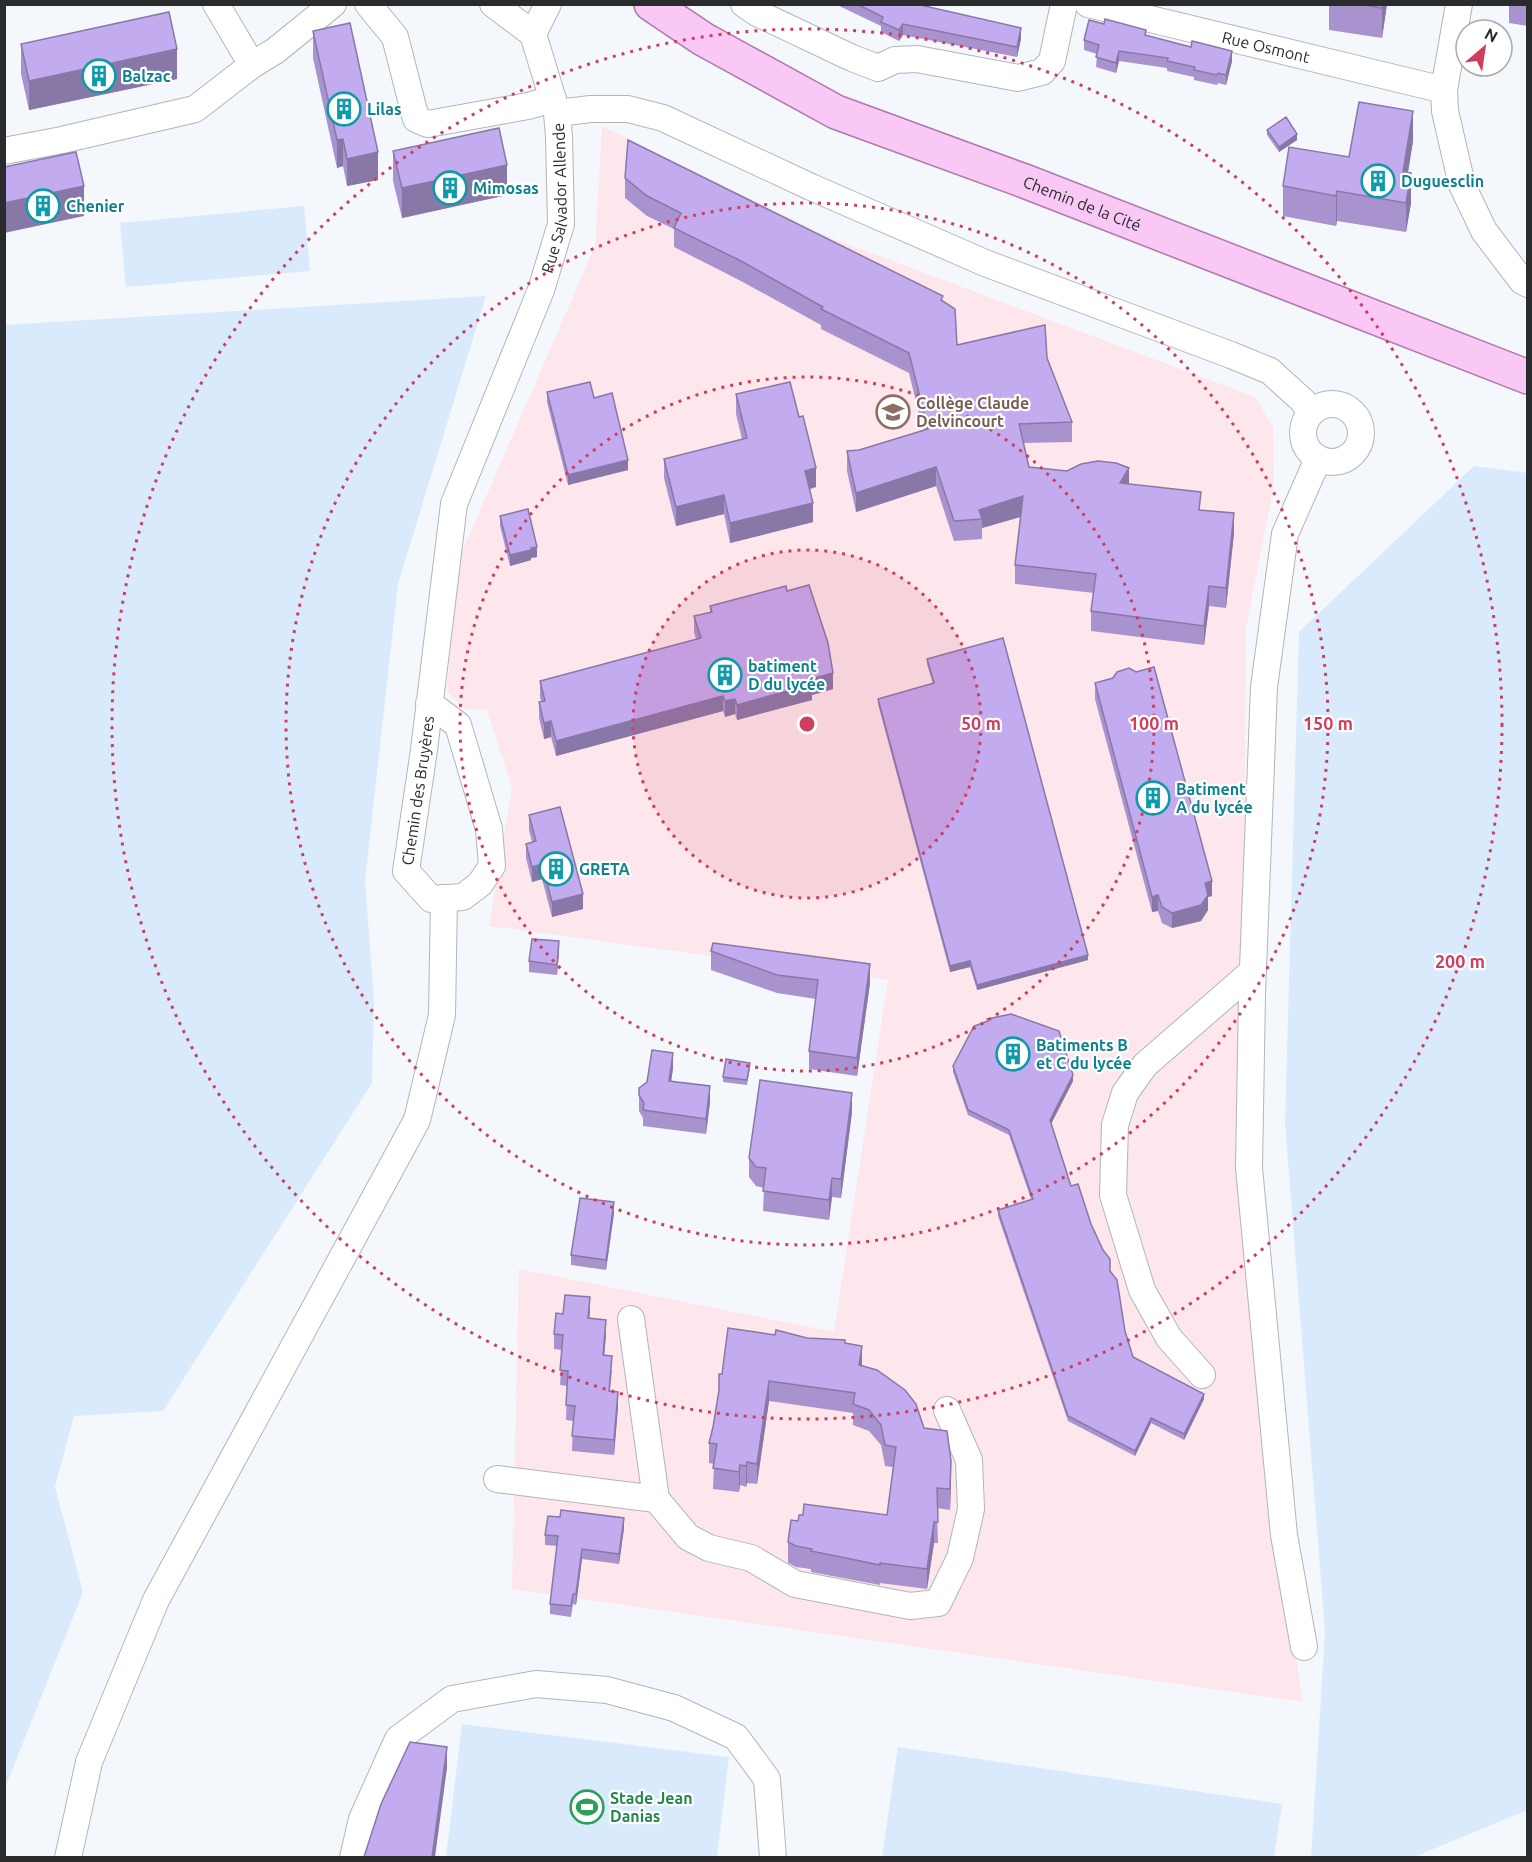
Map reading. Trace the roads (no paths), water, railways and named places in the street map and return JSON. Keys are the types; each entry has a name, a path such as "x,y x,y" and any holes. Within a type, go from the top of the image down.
{"main road":[{"name":"Chemin de la Cité","path":"651,4 703,39 836,112 1026,182 1527,376"}],"street":[{"path":"216,4 252,65"},
{"path":"4,151 195,109 252,65 275,51 333,4"},
{"path":"368,4 395,37 416,119 428,124 528,106 628,109 663,118 811,187 985,262 1270,371 1303,401 1311,412"},
{"path":"492,4 532,34 548,4"},
{"path":"744,4 757,13 878,68 895,60 917,60 1018,78 1042,72 1052,61 1064,4"},
{"name":"Rue Osmont","path":"1088,4 1444,90"},
{"path":"1459,4 1444,90 1445,111 1462,185 1484,231 1522,281 1527,284"},
{"name":"Rue Salvador Allende","path":"532,34 555,106 560,137 561,224 541,290"},
{"name":"Chemin des Bruyères","path":"429,704 458,725 489,829 492,867 480,884 463,897 431,899 406,871 454,504 541,290"},
{"path":"1338,404 1348,408 1360,424 1361,434 1354,452 1337,462 1318,459 1305,446 1302,437 1305,419 1319,406 1338,404"},
{"path":"1304,1647 1284,1535 1249,1168 1253,972 1264,687 1286,534 1318,459"},
{"path":"68,1857 89,1762 156,1600 417,1120 442,1015 444,898"},
{"path":"1202,1375 1169,1338 1142,1290 1113,1195 1115,1125 1125,1093 1145,1065 1253,972"},
{"path":"631,1319 656,1498 688,1537 709,1548 751,1558 795,1584 910,1606 938,1603 960,1558 971,1509 969,1460 947,1410"},
{"path":"497,1479 656,1498"},
{"path":"353,1857 362,1819 398,1739 452,1699 536,1684 607,1690 674,1708 736,1737 767,1779 772,1857"}],"place":[{"name":"Balzac","path":"99,76"},
{"name":"Lilas","path":"344,109"},
{"name":"Duguesclin","path":"1378,181"},
{"name":"Mimosas","path":"450,188"},
{"name":"Chenier","path":"43,206"},
{"name":"Collège Claude Delvincourt","path":"893,412"},
{"name":"batiment D du lycée","path":"725,675"},
{"name":"Batiment A du lycée","path":"1153,798"},
{"name":"GRETA","path":"556,869"},
{"name":"Batiments B et C du lycée","path":"1013,1054"},
{"name":"Stade Jean Danias","path":"587,1807"}]}
